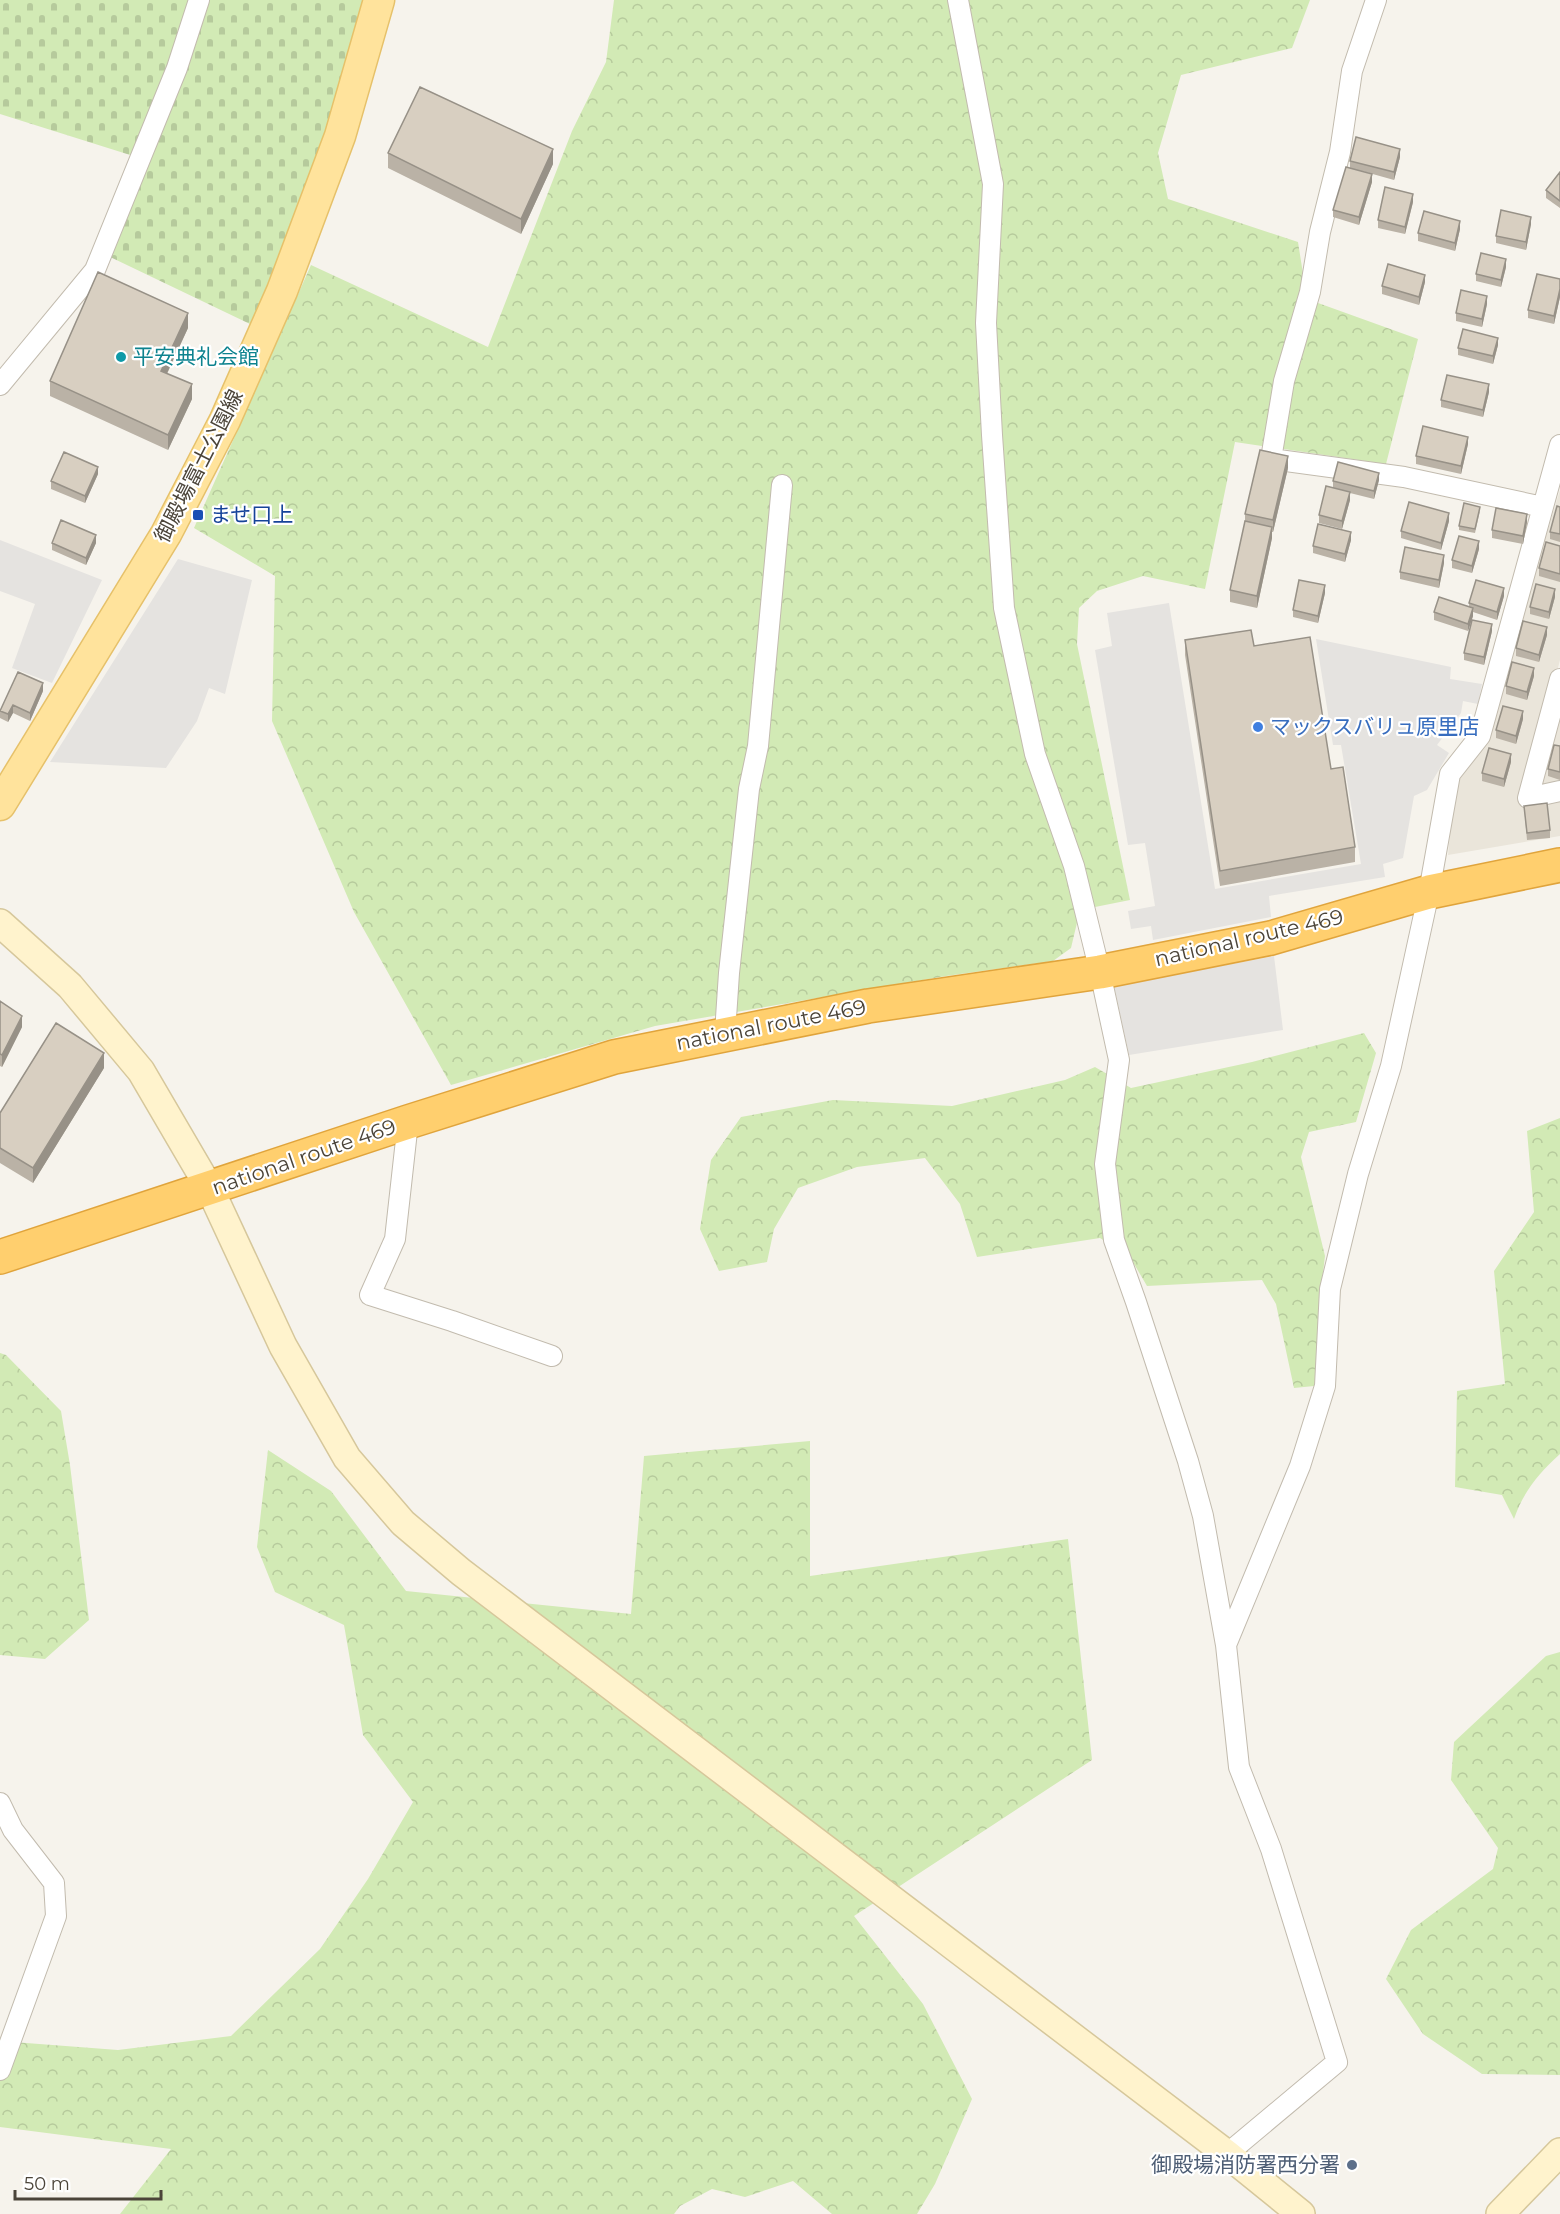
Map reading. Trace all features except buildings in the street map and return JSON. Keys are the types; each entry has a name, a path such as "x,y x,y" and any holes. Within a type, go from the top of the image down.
{"highway":[{"name":"national route 469","path":"0,1257 408,1122 614,1057 868,1006 1101,972 1271,938 1429,892 1560,865"}],"main road":[{"name":"御殿場富士公園線","path":"0,805 166,534 225,420 282,291 336,147 379,0"}],"street":[{"path":"0,385 94,270 177,68 199,0"},
{"path":"958,0 993,184 986,322 1004,608 1035,754 1074,866 1101,972 1119,1060 1104,1164 1114,1240 1188,1461 1203,1516 1226,1645 1239,1767 1271,1849 1336,2062 1227,2154"},
{"path":"1376,0 1352,71 1340,152 1320,232 1310,292 1284,381 1271,459 1404,477 1543,507"},
{"path":"1226,1645 1300,1466 1325,1386 1330,1289 1359,1174 1391,1066 1429,892 1450,774 1480,736 1560,446"},
{"path":"726,1033 729,973 749,789 758,746 782,485"},
{"path":"1560,679 1528,798 1560,791"},
{"path":"0,923 70,986 141,1071 210,1189 283,1346 347,1458 403,1523 461,1572 1227,2154 1301,2214"},
{"path":"408,1122 395,1239 370,1295 552,1356"},
{"path":"0,1803 13,1830 54,1883 56,1916 0,2070"},
{"path":"1500,2214 1560,2152"}],"shaded area":[{"path":"1560,490 1560,660 1523,804 1560,796 1560,836 1448,855 1455,777 1483,742"},
{"path":"0,540 102,580 52,683 12,668 35,604 0,591"},
{"path":"178,559 252,580 225,694 209,688 197,721 166,768 50,762"},
{"path":"1169,603 1215,889 1361,864 1341,745 1333,745 1316,639 1451,667 1450,679 1482,684 1478,704 1463,701 1461,713 1437,745 1449,753 1427,790 1414,796 1403,858 1383,864 1385,877 1269,896 1271,917 1153,940 1151,926 1131,929 1128,911 1155,906 1145,843 1128,845 1095,650 1112,646 1107,613"},
{"path":"1560,709 1560,784 1536,790"},
{"path":"1274,956 1283,1030 1129,1055 1114,986"}],"green space":[{"path":"0,0 363,0 319,153 292,229 250,324 106,255 146,160 0,114"},
{"path":"614,0 1310,0 1292,48 1181,75 1158,153 1168,199 1298,242 1307,299 1418,339 1386,464 1235,442 1205,589 1143,576 1097,591 1079,608 1077,644 1130,900 1080,910 1071,948 1053,961 946,976 655,1026 451,1085 354,912 272,721 275,576 194,528 311,265 488,347 572,131 606,62"},
{"path":"1364,1033 1376,1053 1356,1122 1309,1132 1301,1157 1325,1256 1319,1306 1321,1366 1314,1386 1294,1388 1276,1304 1262,1280 1147,1286 1130,1257 1100,1238 977,1257 960,1204 925,1158 857,1167 798,1188 774,1229 767,1262 719,1271 700,1229 711,1160 741,1117 833,1100 952,1106 1065,1080 1095,1067 1131,1088 1252,1062"},
{"path":"1560,1118 1560,1454 1532,1484 1514,1519 1502,1495 1455,1487 1457,1391 1505,1384 1494,1271 1534,1212 1527,1131"},
{"path":"0,1353 6,1355 61,1411 70,1465 89,1620 45,1659 0,1655"},
{"path":"810,1441 810,1576 1068,1539 1092,1760 854,1916 923,2004 972,2099 935,2184 917,2214 832,2214 793,2181 745,2197 712,2189 680,2206 674,2214 120,2214 171,2149 0,2127 0,2041 118,2050 231,2036 320,1949 368,1879 413,1802 363,1735 344,1625 275,1592 257,1547 268,1450 331,1491 406,1591 631,1614 644,1456"},
{"path":"1560,1652 1560,2075 1482,2074 1423,2034 1386,1979 1411,1930 1493,1869 1498,1848 1451,1780 1454,1742 1546,1656"}],"place":[{"name":"平安典礼会館","path":"121,357"},
{"name":"ませ口上","path":"198,515"},
{"name":"マックスバリュ原里店","path":"1258,727"},
{"name":"御殿場消防署西分署","path":"1352,2165"}]}
